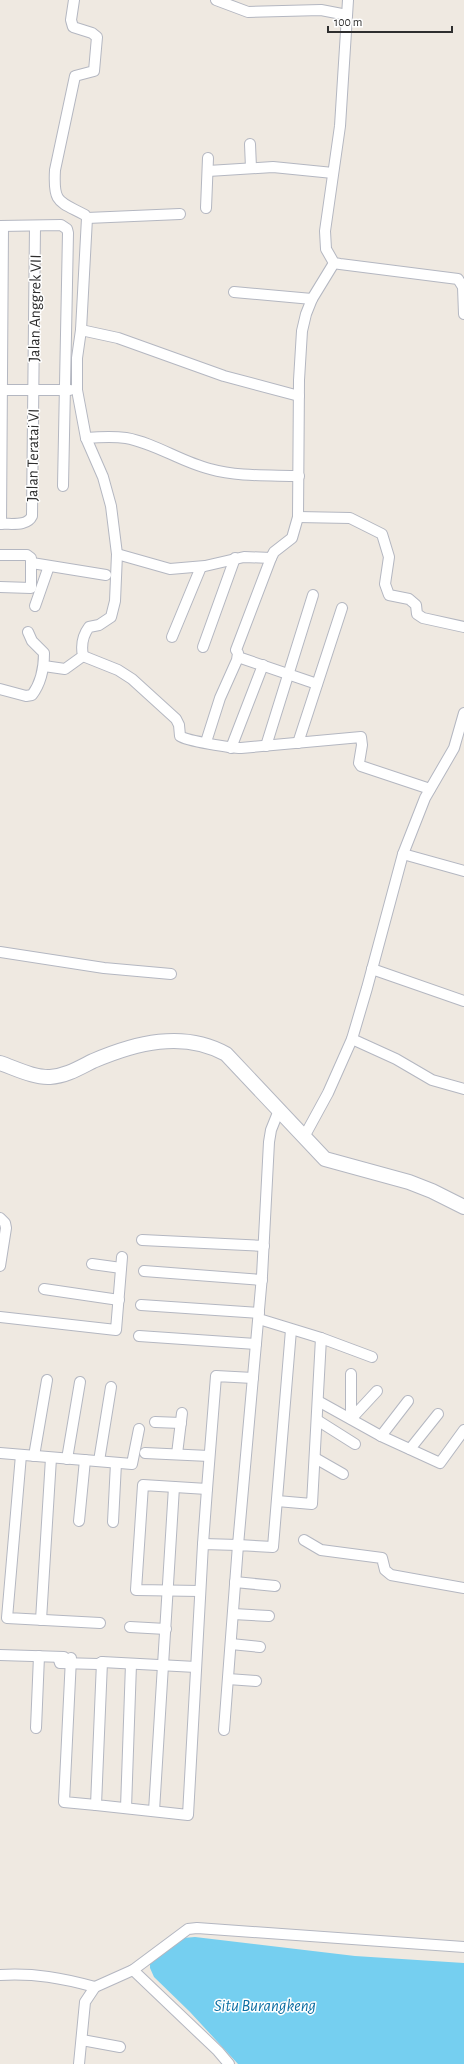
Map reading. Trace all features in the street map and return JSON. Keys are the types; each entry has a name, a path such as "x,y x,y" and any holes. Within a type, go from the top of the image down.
{"street":[{"path":"74,0 71,20 73,27 92,33 96,38 94,71 75,76 55,170 54,183 56,196 61,204 85,215 88,218 180,214"},
{"path":"216,0 248,12 321,10 347,15"},
{"path":"348,0 340,126 324,240 329,257 334,263 458,279 463,287 464,314"},
{"path":"250,144 251,168"},
{"path":"206,208 208,158"},
{"path":"208,171 273,167 333,174"},
{"path":"83,656 83,645 86,631 89,627 100,625 108,620 113,613 117,554 111,506 103,477 86,438 77,390 76,358 81,330 88,218"},
{"path":"1,524 1,226 61,225 67,229 68,233 63,486"},
{"name":"Jalan Anggrek VII","path":"33,389 35,226"},
{"path":"206,742 220,698 238,657 236,650 271,558 274,552 292,538 298,517 299,396 302,331 306,314 312,300 334,263"},
{"path":"234,292 312,300"},
{"path":"81,330 118,338 224,376 299,396"},
{"name":"Jalan Teratai VI","path":"1,524 24,523 29,521 32,516 33,389"},
{"path":"1,390 77,390"},
{"path":"86,438 127,438 191,464 231,473 299,476"},
{"path":"298,517 350,518 382,534 389,557 385,584 389,595 409,600 416,605 417,614 423,618 464,626"},
{"path":"117,554 170,569 201,567 235,558 271,558"},
{"path":"0,555 27,555 31,558 36,588 35,606"},
{"path":"203,647 235,558"},
{"path":"32,563 106,575"},
{"path":"36,588 49,566"},
{"path":"172,637 201,567"},
{"path":"0,587 36,588"},
{"path":"266,746 314,595"},
{"path":"298,743 342,608"},
{"path":"0,689 26,696 32,695 36,689 44,666 42,650 32,641 28,632"},
{"path":"44,666 65,669 83,656"},
{"path":"83,656 118,670 132,679 176,719 182,738 231,748 266,746 360,736 362,742 359,763 361,766 430,789"},
{"path":"238,657 317,684"},
{"path":"231,748 263,665"},
{"path":"304,1137 328,1093 352,1039 402,854 414,823 430,789 454,748 464,713"},
{"path":"402,854 464,871"},
{"path":"0,952 104,968 171,974"},
{"path":"372,969 464,1001"},
{"path":"352,1039 396,1059 432,1080 464,1090"},
{"path":"0,1063 37,1075 59,1076 123,1050 152,1042 179,1040 218,1049 226,1054 325,1159 409,1182 432,1191 464,1207"},
{"path":"224,1730 238,1545 262,1280 269,1142 271,1130 279,1110"},
{"path":"0,1218 5,1223 6,1228 0,1266"},
{"path":"142,1240 264,1246"},
{"path":"0,1317 116,1330 122,1257"},
{"path":"92,1264 122,1268"},
{"path":"144,1270 262,1280"},
{"path":"44,1289 119,1300"},
{"path":"141,1305 259,1316 291,1330 321,1338 372,1357"},
{"path":"203,1544 273,1547 291,1330"},
{"path":"139,1336 256,1344"},
{"path":"276,1501 312,1504 321,1338"},
{"path":"351,1374 351,1419"},
{"path":"71,1661 64,1802 188,1815 200,1591 216,1376 253,1378"},
{"path":"34,1456 47,1380"},
{"path":"67,1459 80,1382"},
{"path":"99,1461 111,1388"},
{"path":"351,1419 377,1390"},
{"path":"351,1396 366,1403"},
{"path":"318,1401 381,1436 440,1463 464,1430"},
{"path":"381,1436 408,1401"},
{"path":"410,1449 438,1414"},
{"path":"155,1422 181,1418 177,1454"},
{"path":"317,1420 356,1444"},
{"path":"0,1453 132,1464 139,1429"},
{"path":"145,1452 209,1456"},
{"path":"21,1455 4,1597 7,1618 100,1623"},
{"path":"41,1620 51,1458"},
{"path":"315,1458 343,1474"},
{"path":"79,1521 85,1460"},
{"path":"113,1522 116,1463"},
{"path":"200,1591 136,1590 136,1584 143,1486 207,1489"},
{"path":"154,1811 174,1487"},
{"path":"304,1540 321,1550 382,1558 385,1570 391,1575 464,1588"},
{"path":"235,1582 275,1586"},
{"path":"233,1614 269,1616"},
{"path":"130,1627 166,1630"},
{"path":"231,1644 260,1647"},
{"path":"0,1655 58,1657 60,1663 71,1661 98,1664 102,1662 196,1667"},
{"path":"36,1728 39,1656"},
{"path":"96,1805 102,1662"},
{"path":"126,1808 131,1664"},
{"path":"228,1679 256,1681"},
{"path":"80,2064 85,2002 95,1986 137,1966 188,1929 197,1928 464,1947"},
{"path":"137,1966 229,2064"},
{"path":"0,1975 30,1974 61,1978 95,1986"},
{"path":"82,2040 120,2047"}],"water":[{"name":"Situ Burangkeng","path":"195,1937 355,1956 464,1963 464,2064 238,2064 190,2012 154,1977 150,1968 150,1961 183,1938"}]}
